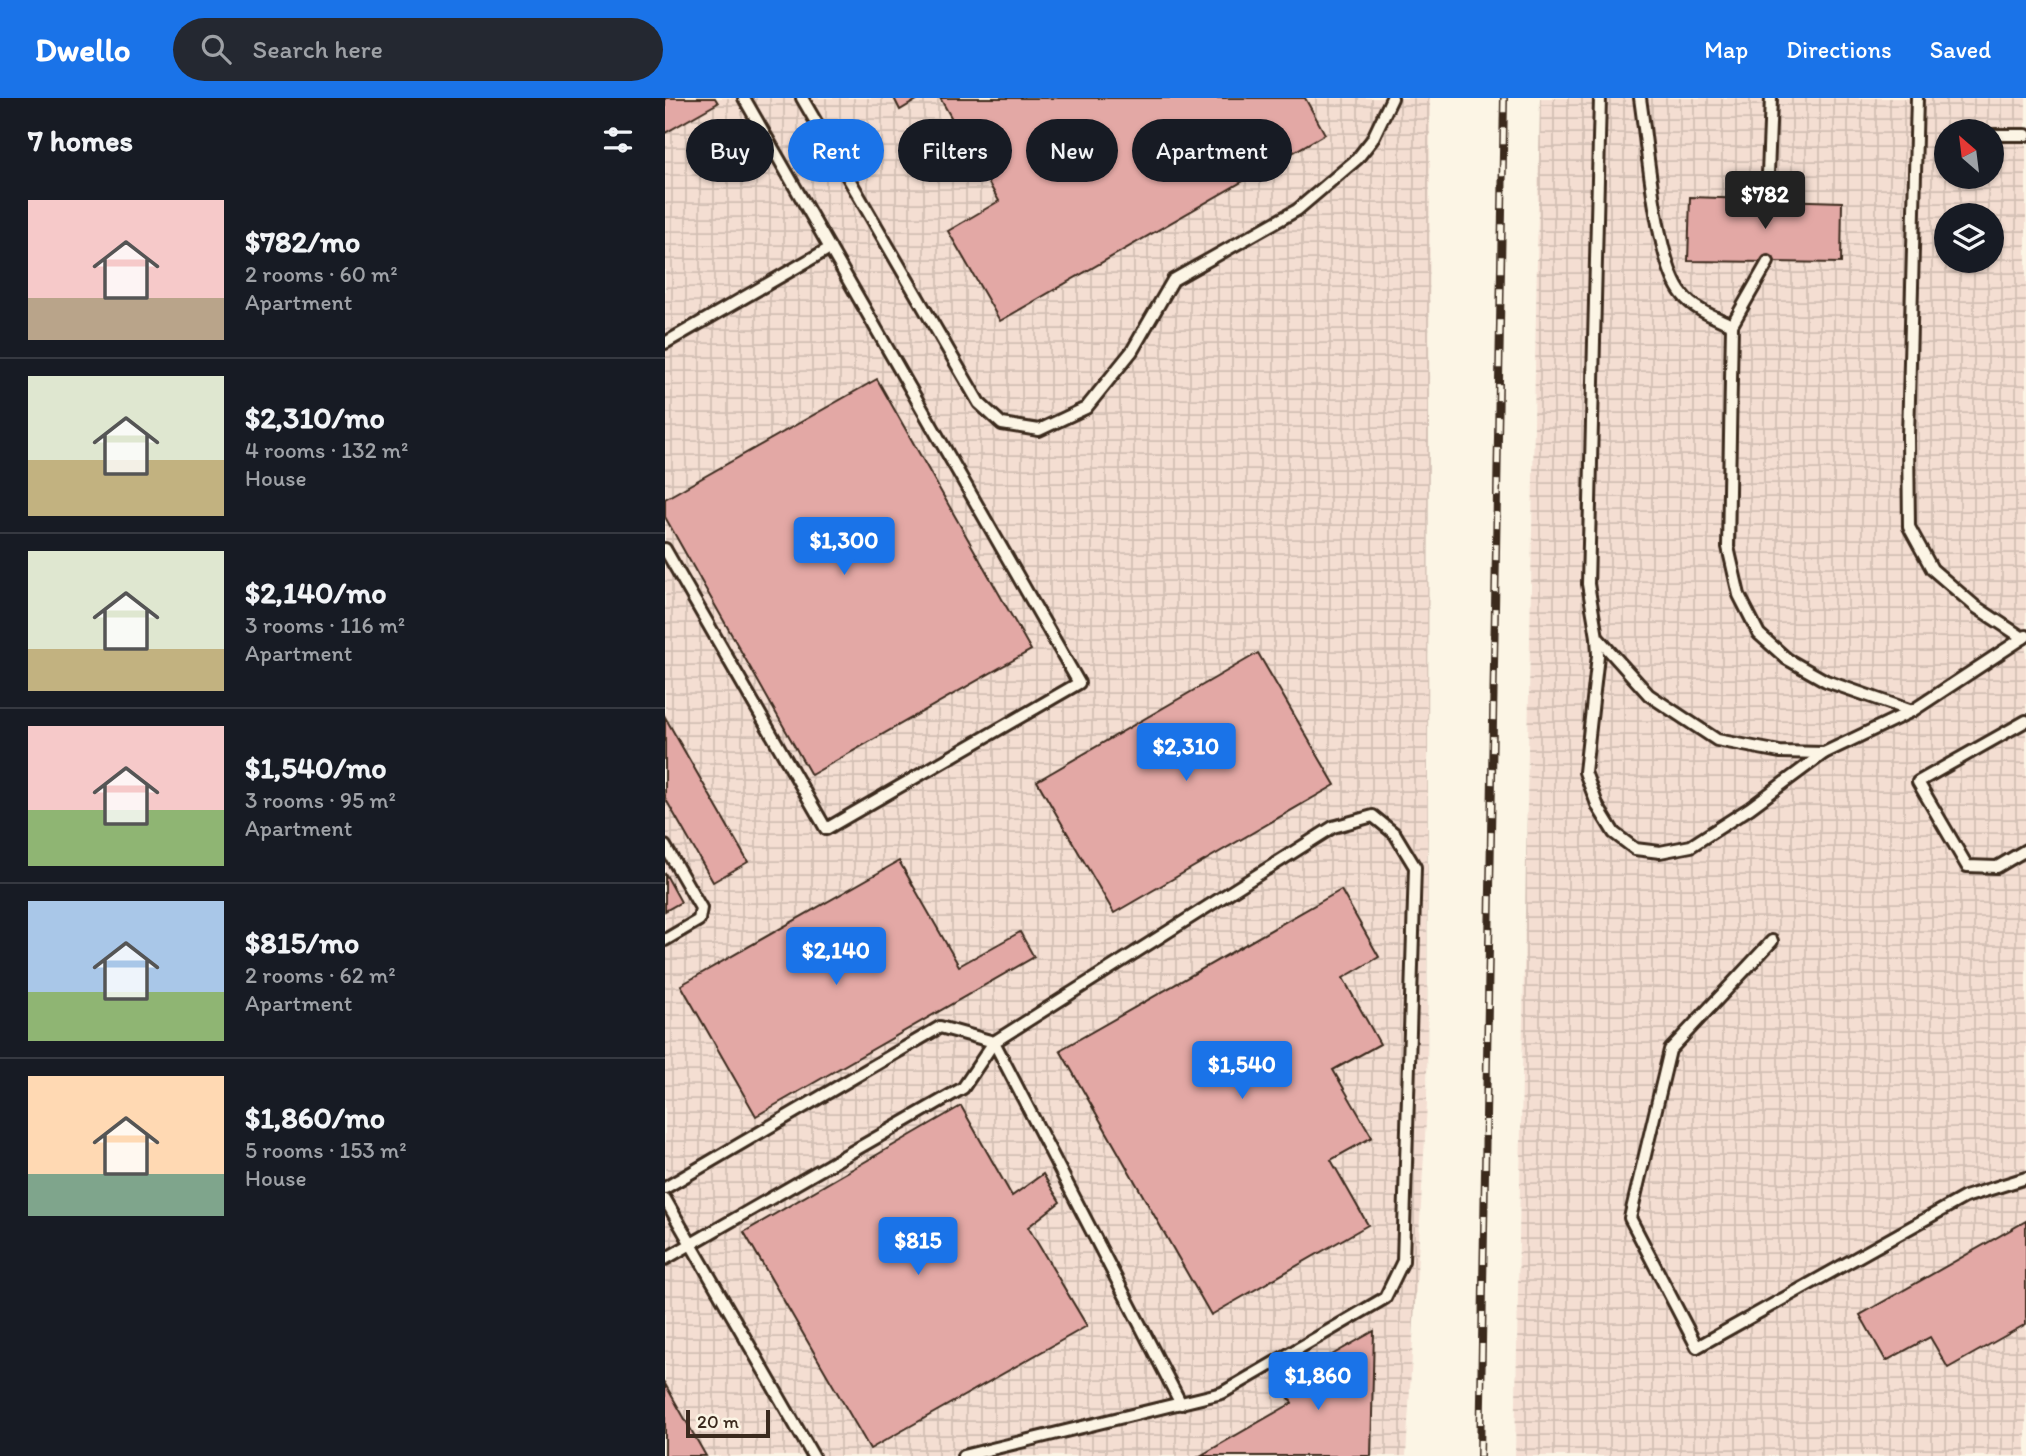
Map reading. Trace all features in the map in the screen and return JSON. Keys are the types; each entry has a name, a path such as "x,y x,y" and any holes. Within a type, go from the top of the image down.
{"lane":[{"path":"665,549 826,830 1079,683 744,98"},
{"path":"802,98 979,403 1002,424 1039,430 1086,408 1132,351 1174,280 1297,210 1357,159 1372,139 1392,98"},
{"path":"1600,98 1588,584 1598,655 1585,772 1598,807 1614,833 1635,849 1660,852 1691,846 1750,808 1824,753 1912,711 2025,637 1976,607 1932,569 1909,527 1908,437 1917,98"},
{"path":"1640,98 1666,264 1682,294 1694,307 1733,325"},
{"path":"1767,199 1772,98"},
{"path":"2004,135 2026,135"},
{"path":"665,343 830,248"},
{"path":"1768,262 1733,325 1728,547 1739,595 1759,634 1787,659 1826,681 1912,711"},
{"path":"1597,637 1649,695 1717,740 1780,752 1824,753"},
{"path":"2026,721 1918,782 1966,866 1997,867 2026,850"},
{"path":"665,1259 963,1088 994,1042 1333,827 1373,816 1395,834 1415,867 1403,1261 1385,1298 1223,1393 963,1456"},
{"path":"665,846 701,908 699,920 665,940"},
{"path":"1772,942 1670,1049 1630,1218 1697,1346 1965,1197 2026,1178"},
{"path":"665,1188 940,1027 994,1042 1181,1404"},
{"path":"665,1199 813,1456"}],"shaded area":[{"path":"665,98 1430,98 1427,1104 1406,1456 665,1456"},
{"path":"1540,98 2026,98 2026,1456 1515,1456"}],"building":[{"path":"665,98 715,98 718,103 665,133"},
{"path":"894,98 920,98 900,110"},
{"path":"940,98 1305,98 1325,134 1292,153 1292,119 1132,119 1132,182 1242,182 1000,321 948,231 999,201 988,182 1012,182 1012,119 952,119"},
{"path":"1690,197 1842,202 1841,263 1688,261"},
{"path":"877,379 1031,650 811,775 665,517 665,499"},
{"path":"1258,653 1335,785 1114,913 1037,781"},
{"path":"665,717 748,862 713,882 665,798"},
{"path":"899,861 959,966 1020,932 1034,957 756,1116 681,985"},
{"path":"665,873 681,902 665,911"},
{"path":"1341,890 1379,957 1343,978 1380,1044 1333,1070 1372,1137 1331,1160 1368,1225 1211,1315 1060,1050"},
{"path":"961,1106 1012,1196 1043,1174 1060,1202 1028,1227 1087,1326 870,1449 744,1232"},
{"path":"2026,1221 2026,1324 1948,1368 1930,1337 1886,1361 1860,1315"},
{"path":"1374,1331 1371,1456 1200,1456 1292,1403 1281,1384"},
{"path":"665,1384 706,1456 665,1456"}],"railway":[{"path":"1480,1456 1504,98"}]}
